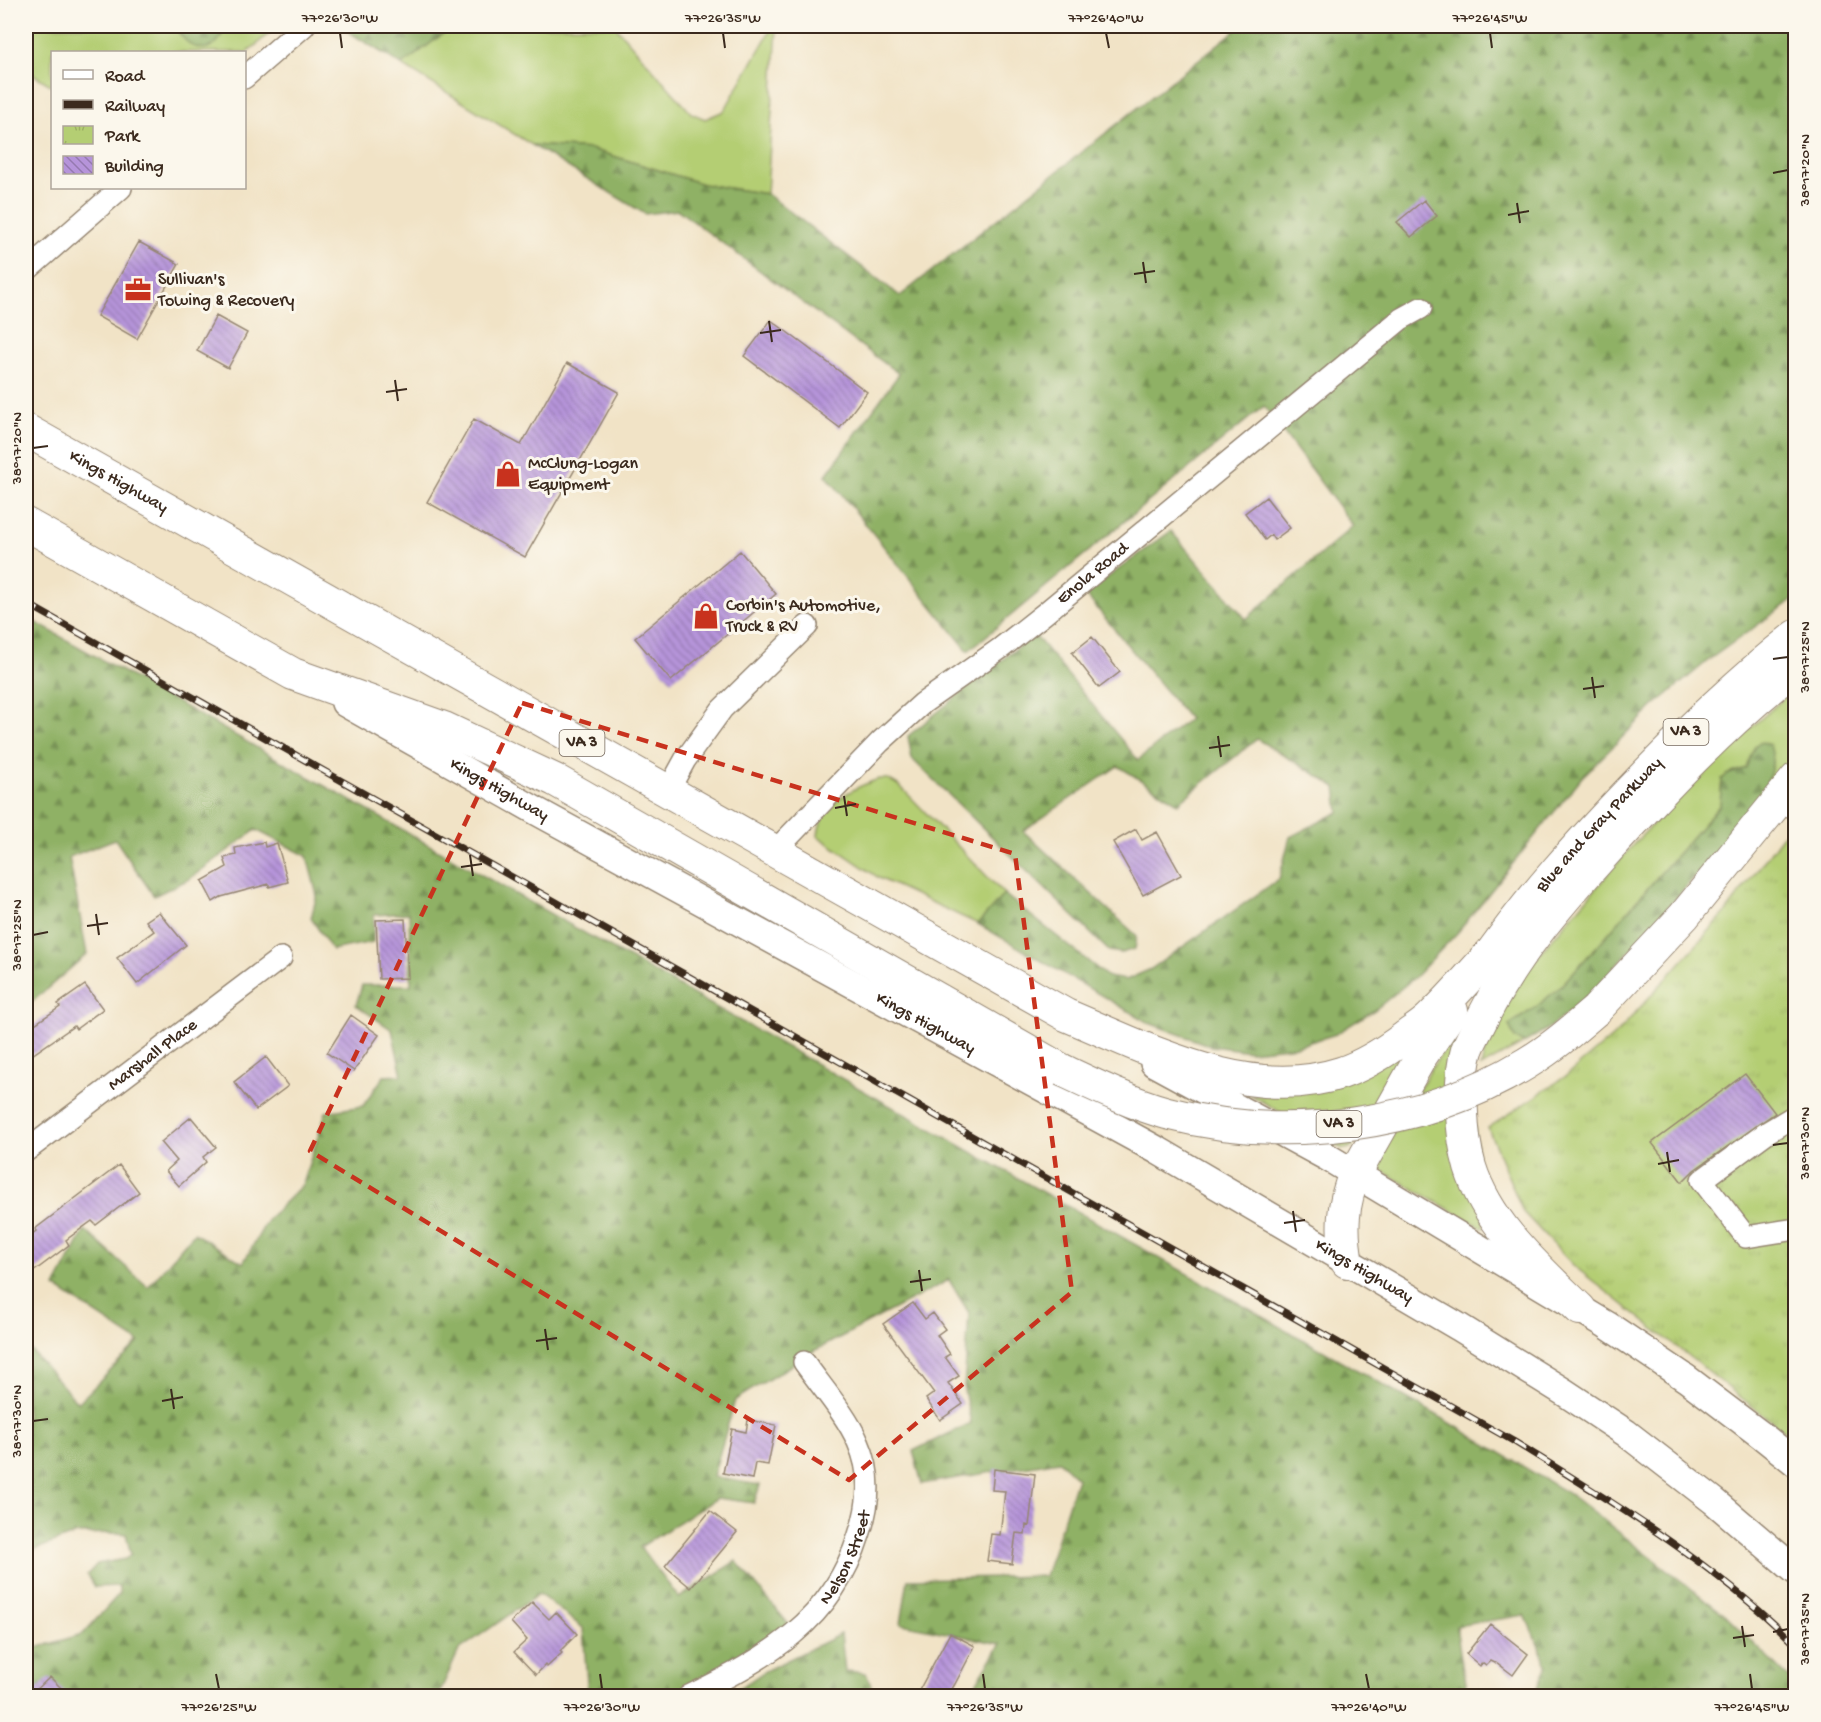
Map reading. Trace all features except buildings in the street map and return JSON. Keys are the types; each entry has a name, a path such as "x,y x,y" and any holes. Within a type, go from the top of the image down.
{"highway":[{"name":"Kings Highway","path":"26,430 1066,1015"},
{"name":"Kings Highway","path":"26,524 293,674"},
{"name":"Blue and Gray Parkway","path":"1493,951 1561,864 1629,792 1706,712 1796,636"},
{"path":"1580,1309 1521,1250 1481,1197 1462,1134 1463,1068 1468,1049 1521,952 1555,909 1662,789 1715,737 1796,667"},
{"name":"VA 3","path":"293,674 444,728 555,780 1062,1070 1105,1091 1166,1112 1208,1122 1277,1128 1350,1123 1407,1113 1440,1104 1486,1085 1527,1063 1596,1010 1684,916 1796,779"},
{"name":"VA 3","path":"1066,1015 1169,1058 1216,1072 1251,1079 1286,1082 1312,1080 1341,1073 1394,1046 1429,1019 1493,951"},
{"path":"1347,1262 1342,1215 1347,1192 1355,1174 1422,1055 1493,951"}],"main road":[{"name":"Kings Highway","path":"293,674 1157,1150 1460,1327 1626,1433 1714,1501 1796,1571"},
{"name":"Kings Highway","path":"1066,1015 1355,1174 1580,1309 1687,1379 1796,1463"}],"street":[{"path":"246,76 304,26"},
{"path":"26,271 120,189"},
{"name":"Enola Road","path":"775,851 880,742 923,703 1001,648 1044,614 1401,319 1421,308"},
{"path":"668,791 685,760 722,709 807,626"},
{"name":"Marshall Place","path":"26,1151 281,958"},
{"path":"1796,1115 1766,1133 1702,1180 1746,1237 1796,1229"},
{"name":"Nelson Street","path":"689,1696 741,1670 771,1651 808,1622 838,1585 853,1556 867,1513 869,1489 866,1465 851,1428 804,1362"}],"highlighted area":[{"path":"522,703 1015,854 1072,1292 849,1480 310,1151"}],"green space":[{"path":"26,26 277,26 246,54 246,51 51,51 51,85 26,70"},
{"path":"172,26 224,26 215,44 199,48 192,46"},
{"path":"339,26 453,26 402,65"},
{"path":"453,26 615,26 691,113 705,119 724,111 773,26 777,26 767,194 703,184 591,149 532,145 402,65"},
{"path":"1241,26 1795,26 1795,598 1710,659 1656,704 1582,777 1458,932 1415,977 1376,1009 1336,1034 1297,1046 1251,1051 1211,1046 1149,1023 978,924 1004,894 1108,977 1126,980 1151,969 1279,879 1290,837 1339,812 1336,787 1257,739 1178,803 1118,766 1023,831 1137,936 1135,949 1121,953 1109,951 912,759 908,736 1034,634 1138,760 1189,719 1085,594 1171,531 1246,619 1353,526 1264,406 968,651 826,475 899,374 678,210 645,214 532,145 591,149 703,184 767,194 900,296"},
{"path":"26,617 1442,1418 1571,1495 1725,1615 1795,1684 1795,1696 1534,1696 1547,1665 1525,1615 1456,1626 1467,1696 968,1696 1001,1644 901,1624 908,1579 1045,1576 1077,1478 1059,1461 922,1484 913,1451 971,1423 964,1390 969,1313 949,1280 814,1351 735,1400 713,1477 760,1485 754,1503 717,1498 640,1547 679,1598 736,1561 791,1627 709,1678 665,1696 588,1696 583,1628 539,1594 459,1650 438,1696 26,1696 26,1651 83,1634 119,1594 119,1586 94,1587 87,1575 97,1564 125,1559 131,1555 126,1534 119,1533 76,1534 31,1551 26,1542 26,1345 78,1403 139,1342 55,1287 85,1230 148,1287 194,1233 243,1263 268,1219 302,1185 326,1112 363,1106 384,1076 402,1075 392,1030 356,1005 362,985 411,985 409,913 374,915 373,942 332,950 311,918 317,895 307,856 256,830 189,879 154,896 115,839 69,857 87,954 26,1007"},
{"path":"1795,688 1795,762 1761,802 1773,754 1750,758 1746,768 1722,779 1720,805 1560,987 1535,1008 1509,1025 1515,1038 1524,1043 1481,1067 1488,1038 1524,973 1546,946 1633,845 1704,770"},
{"path":"1762,742 1770,745 1772,759 1761,802 1586,1000 1524,1043 1515,1038 1509,1025 1535,1008 1560,987 1600,943 1720,805 1722,779 1746,768 1755,745"},
{"path":"879,779 888,779 900,786 1004,894 978,924 879,878 818,836 820,825 831,806 858,787"},
{"path":"1795,819 1795,1440 1574,1266 1523,1212 1488,1128 1566,1076 1619,1031 1726,912"},
{"path":"1464,1022 1484,1226 1482,1228 1373,1166 1431,1069"},
{"path":"1406,1054 1353,1146 1348,1148 1339,1147 1251,1095 1274,1095"},
{"path":"841,1634 845,1671 866,1673 875,1696 719,1696 743,1686 765,1671"}],"railway":[{"path":"26,603 1513,1441 1624,1510 1696,1560 1764,1615 1796,1645"}],"place":[{"name":"Sullivan's Towing & Recovery","path":"138,290"},
{"name":"McClung-Logan Equipment","path":"508,474"},
{"name":"Corbin's Automotive, Truck & RV","path":"706,616"}]}
